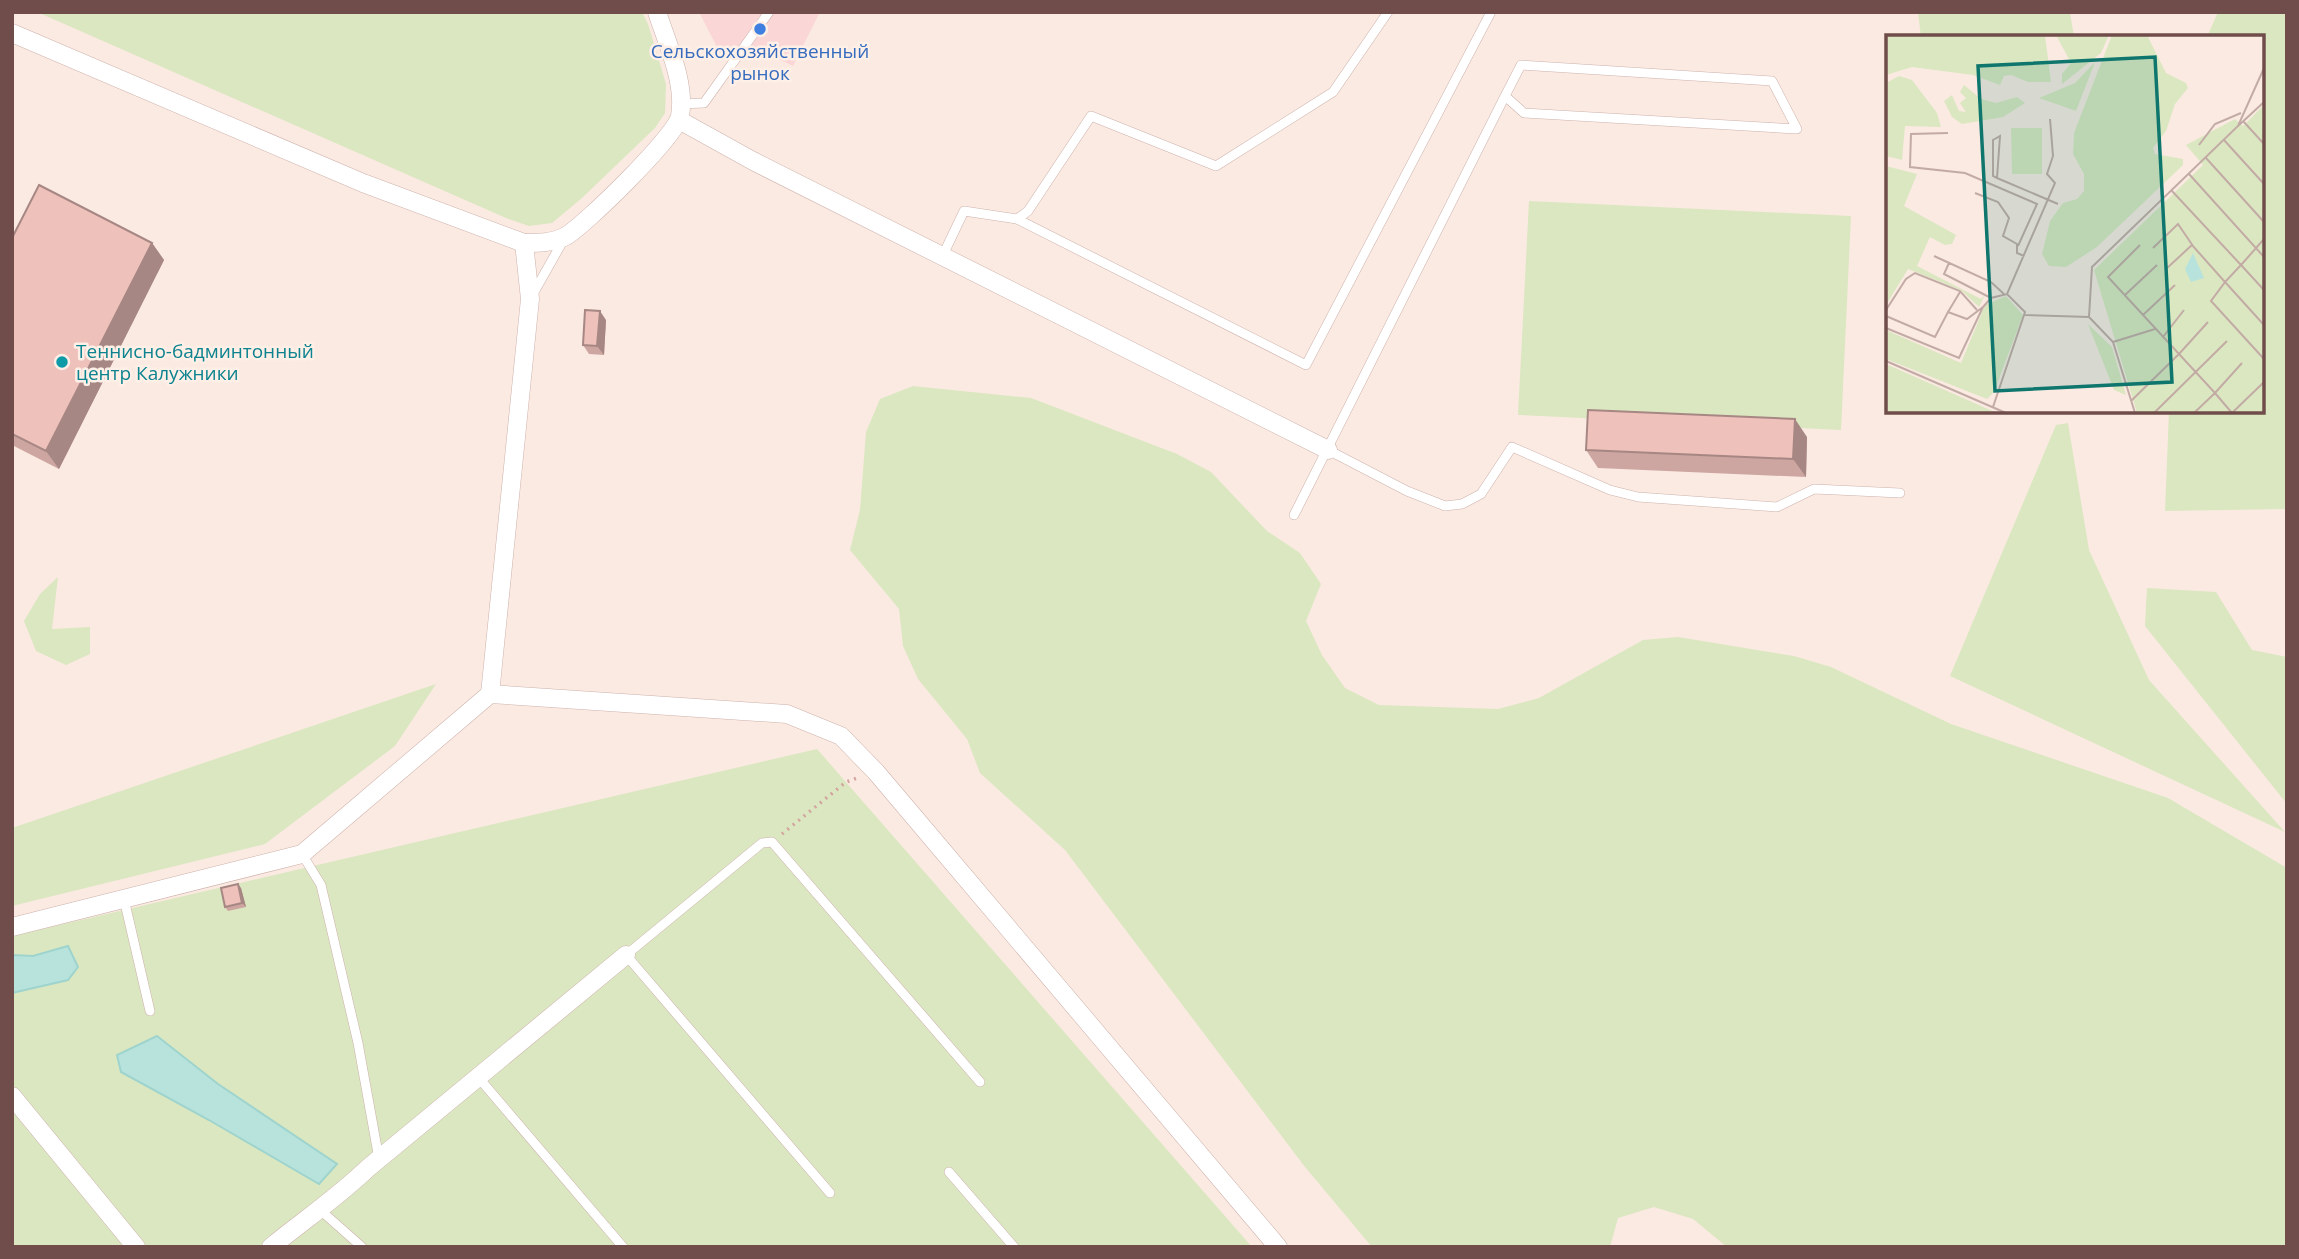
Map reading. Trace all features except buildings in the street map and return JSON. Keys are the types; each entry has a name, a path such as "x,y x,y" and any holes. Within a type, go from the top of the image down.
{"street":[{"path":"12,33 363,183 524,243 543,244 565,236 616,192 665,141 680,112 675,70 657,12"},
{"path":"680,112 753,160 1328,450"},
{"path":"12,927 302,854 490,694 530,299 524,243"},
{"path":"490,694 787,714 841,736 876,772 1278,1247"},
{"path":"271,1247 318,1208 341,1195 379,1159 626,955"},
{"path":"12,1096 136,1247"}],"lane":[{"path":"680,112 704,103 769,12"},
{"path":"1017,219 1028,211 1091,116 1216,166 1333,92 1388,12"},
{"path":"943,255 964,212 1017,219 1306,365 1491,12"},
{"path":"1294,515 1328,450 1505,96 1521,65 1772,81 1797,129 1524,113 1505,96"},
{"path":"530,299 565,236"},
{"path":"1328,450 1407,491 1444,506 1462,504 1481,494 1512,447 1610,489 1638,497 1777,507 1814,489 1900,494"},
{"path":"830,1193 626,955 762,843 772,842 980,1082"},
{"path":"302,854 321,885 358,1043 379,1159"},
{"path":"124,899 150,1011"},
{"path":"478,1077 623,1247"},
{"path":"949,1172 1014,1247"},
{"path":"318,1208 362,1247"}],"path":[{"path":"772,842 846,782 876,772"}],"shaded area":[{"name":"Сельскохозяйственный рынок","path":"699,12 820,12 793,66 752,46 720,53"}],"green space":[{"path":"37,12 642,12 666,84 665,113 655,128 552,223 529,226"},
{"path":"1918,12 2070,12 2074,35 1921,35"},
{"path":"2218,12 2287,12 2287,509 2165,511 2169,413 2264,413 2264,35 2208,35"},
{"path":"1529,201 1851,216 1841,430 1518,415"},
{"path":"913,386 1031,398 1177,454 1211,472 1267,531 1300,553 1321,584 1306,621 1322,655 1345,688 1379,705 1498,709 1539,698 1643,640 1678,637 1794,656 1831,667 1951,724 2168,798 2287,868 2287,1247 1727,1247 1693,1219 1654,1207 1618,1218 1610,1247 1372,1247 1305,1167 1065,850 980,773 967,739 918,679 903,646 899,609 850,550 860,510 866,432 880,399"},
{"path":"2068,423 2089,550 2149,680 2285,832 1950,676 2056,425"},
{"path":"58,577 52,629 90,627 90,654 66,665 36,651 24,621 40,594"},
{"path":"2147,588 2216,592 2252,650 2287,657 2287,804 2145,626"},
{"path":"436,684 395,746 265,844 12,906 12,828"},
{"path":"817,749 1252,1247 12,1247 12,936"}],"water":[{"path":"68,946 78,967 68,980 12,993 12,955 33,956"},
{"path":"157,1036 218,1084 337,1164 319,1184 121,1072 117,1055"}],"place":[{"name":"Сельскохозяйственный рынок","path":"760,29"},
{"name":"Теннисно-бадминтонный центр Калужники","path":"62,362"}]}
